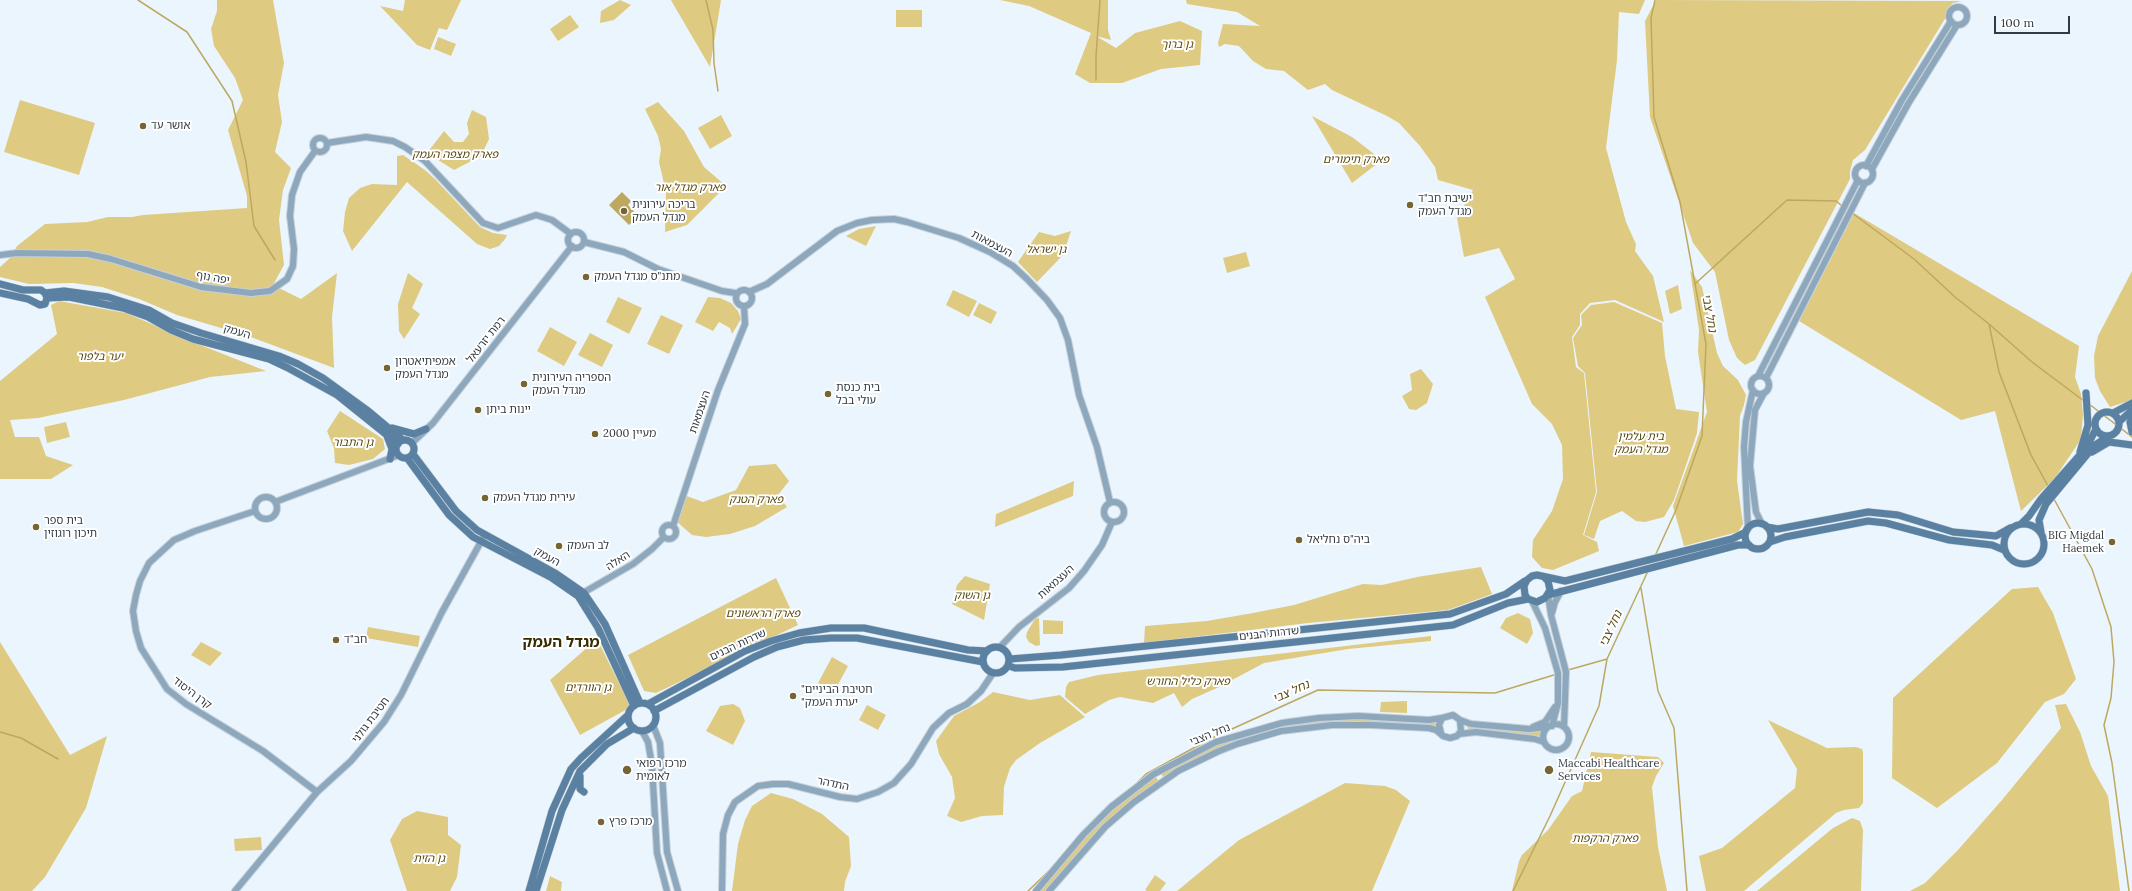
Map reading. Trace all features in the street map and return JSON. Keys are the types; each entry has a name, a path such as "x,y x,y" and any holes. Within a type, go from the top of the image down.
{"main road":[{"name":"העמק","path":"0,284 23,290 41,290 46,295 69,297 123,308 148,317 171,330 193,339 269,359 337,395 387,436 401,442"},
{"name":"העמק","path":"46,295 64,291 108,297 149,310 172,322 201,333 280,356 323,378 367,410 401,442"},
{"name":"העמק","path":"0,293 28,299 40,305 44,304 46,295"},
{"path":"2082,457 2088,425 2086,393"},
{"path":"1747,531 1746,538 1749,545 1754,549 1760,549 1770,542 1785,537 1868,522 1886,523 1950,540 1992,545 2004,550 2014,562 2026,564 2032,563 2041,554 2044,544 2038,524 2041,513 2082,457 2096,429 2095,421 2099,415 2105,412 2112,413 2132,403"},
{"path":"1749,545 1738,545 1561,591 1548,595 1541,601 1530,600 1524,590 1525,581 1532,576 1536,575 1565,581 1732,539 1747,531 1754,524 1778,529 1875,512 1898,515 1953,532 1996,536 2021,524 2030,516 2042,499 2082,457 2095,445 2117,431 2119,422 2132,410"},
{"path":"2112,413 2119,422"},
{"path":"2132,417 2130,422 2132,432"},
{"path":"384,425 401,432 414,434 426,429"},
{"path":"2096,429 2101,435 2109,436"},
{"path":"387,436 392,449 390,459"},
{"path":"401,442 412,443 415,448 410,456 399,455 396,450 401,442"},
{"path":"2082,457 2110,442 2132,445"},
{"name":"העמק","path":"410,456 456,511 484,535 573,584 581,595 641,705"},
{"name":"העמק","path":"410,456 449,515 481,542 552,578 581,595"},
{"path":"2021,524 2035,527 2042,536"},
{"path":"1765,526 1771,534 1770,542"},
{"path":"2004,550 2004,538 2010,528"},
{"path":"1545,578 1550,586 1548,595"},
{"name":"שדרות הבנים","path":"1010,658 1060,655 1450,614 1506,594 1525,581"},
{"name":"שדרות הבנים","path":"1009,666 1027,669 1063,667 1453,625 1508,604 1530,600"},
{"name":"שדרות הבנים","path":"641,705 745,651 771,640 799,633 831,628 864,628 968,650 987,650"},
{"name":"שדרות הבנים","path":"654,711 754,657 777,647 804,640 857,638 983,662"},
{"path":"1000,647 1006,650 1010,658 1009,666 1002,673 993,673 987,670 983,662 987,650 1000,647"},
{"path":"529,891 552,811 571,770 590,749 628,715 641,705 654,711 655,721 653,726 642,731 630,725 628,715"},
{"path":"536,891 566,800 582,769 607,744 634,728"},
{"path":"566,800 573,793 584,792 580,789 579,784 582,769"}],"street":[{"path":"1747,531 1744,447 1746,422 1753,390 1752,382 1758,376 1861,182 1872,178 1869,167 1954,23"},
{"path":"327,144 366,136 393,141 405,147 425,161 483,224 498,228 528,216 544,216 571,234"},
{"path":"317,138 324,138 327,144 324,151 315,151 313,144 317,138"},
{"name":"יפה נוף","path":"0,255 17,253 88,254 111,259 205,288 251,293 270,291 287,279 293,266 294,249 290,216 292,195 300,172 315,151"},
{"path":"1861,182 1856,176 1857,170 1861,166 1869,167"},
{"path":"1765,526 1756,512 1750,466 1750,443 1755,410 1769,386 1766,378 1861,182"},
{"name":"העצמאות","path":"749,292 767,284 837,231 857,223 872,220 894,219 907,222 959,238 990,252 1013,266 1027,278 1047,300 1060,318 1068,340 1079,395 1096,447 1110,502"},
{"path":"571,234 576,232 580,233 584,238 584,242"},
{"path":"571,234 568,242 572,246 578,247 584,242"},
{"path":"584,242 624,252 658,269 722,291 735,293 736,295"},
{"name":"רמת יזרעאל","path":"412,443 426,429 572,246"},
{"path":"740,291 749,292 751,300 744,306 737,302 736,295 740,291"},
{"name":"העצמאות","path":"673,526 718,390 745,324 744,306"},
{"path":"1758,376 1766,378"},
{"path":"1753,390 1759,394 1764,393"},
{"path":"275,502 399,455"},
{"path":"262,497 271,498 275,502 276,511 271,518 260,517 255,511 256,503 262,497"},
{"path":"1110,502 1120,503 1124,512 1122,518 1112,522 1106,519 1104,513 1105,506 1110,502"},
{"name":"קרן היסוד","path":"255,511 195,531 174,540 153,559 140,581 136,595 133,611 136,631 141,648 167,689 186,704 262,751 317,792"},
{"name":"העצמאות","path":"1000,647 1019,627 1068,588 1084,570 1102,545 1112,522"},
{"path":"669,525 673,526 676,530 676,536 670,540 664,537 662,532 669,525"},
{"name":"חטיבת גולני","path":"235,891 317,792 351,761 384,722 401,695 442,612 484,535"},
{"name":"האלה","path":"581,595 632,564 652,549 664,537"},
{"path":"1552,619 1555,602 1561,591"},
{"path":"1548,595 1552,619 1566,672 1564,728 1568,739 1563,748 1551,749 1544,742 1535,738 1476,732 1459,734 1450,738 1441,733 1439,725 1442,718 1453,715 1460,720 1471,724 1524,729 1538,729 1556,725 1564,728"},
{"path":"1530,600 1544,623 1556,665 1558,698 1555,719 1543,732 1544,742"},
{"name":"התדהר","path":"722,891 724,834 728,815 735,802 746,792 758,786 774,784 788,784 840,797 857,799 878,792 894,784 911,764 933,728 949,713 967,704 993,673"},
{"path":"1524,729 1545,722 1552,714 1558,698"},
{"name":"נחל הצבי","path":"1036,891 1083,835 1111,807 1154,774 1216,742 1282,723 1319,718 1358,716 1429,720 1442,718"},
{"path":"1459,734 1462,728 1460,720"},
{"name":"נחל הצבי","path":"1049,891 1101,832 1134,802 1178,772 1231,746 1283,731 1332,726 1377,725 1429,728 1441,733"},
{"path":"653,726 660,743 667,852 678,891"},
{"path":"642,731 648,742 652,765 657,844 667,891"}],"green space":[{"path":"217,0 273,0 284,63 278,95 282,122 275,152 291,168 283,190 279,220 284,265 273,285 301,299 337,273 332,317 334,368 248,336 177,315 139,299 102,287 73,283 29,284 0,277 0,267 11,257 17,246 45,224 87,222 108,217 132,217 247,208 247,196 228,130 243,100 235,78 214,46 211,29 217,11"},
{"path":"405,0 461,0 447,30 439,28 430,50 417,45 380,6 403,11"},
{"path":"620,0 631,5 614,20 600,23 601,11"},
{"path":"671,0 721,0 710,67 672,2"},
{"name":"גן ברוך","path":"1000,0 1108,0 1108,30 1111,40 1096,36 1116,48 1135,33 1180,21 1202,31 1200,65 1161,69 1122,83 1090,83 1075,74 1091,33 1029,6"},
{"path":"1186,0 1645,0 1639,14 1619,12 1617,60 1606,148 1626,222 1636,244 1635,251 1653,276 1664,322 1615,300 1590,303 1580,314 1580,325 1572,337 1576,367 1584,373 1596,492 1583,535 1597,542 1599,551 1553,570 1542,568 1532,557 1533,540 1552,511 1563,479 1562,445 1552,424 1532,404 1485,297 1515,279 1499,248 1464,257 1457,218 1473,190 1438,180 1435,167 1420,146 1399,123 1387,116 1332,90 1325,84 1308,90 1284,71 1266,69 1253,61 1239,46 1225,44 1219,47 1218,43 1223,24 1260,26 1237,12 1187,4"},
{"path":"1656,0 1962,1 1953,3 1949,7 1946,17 1865,150 1853,160 1850,171 1850,179 1755,360 1745,365 1737,358 1729,340 1715,272 1693,243 1650,117 1645,21"},
{"path":"896,10 922,10 922,27 896,27"},
{"path":"570,15 579,27 558,41 550,29"},
{"path":"438,37 456,44 451,56 434,49"},
{"path":"20,100 95,123 79,175 4,152"},
{"name":"פארק מגדל אור","path":"658,102 684,131 704,167 726,186 687,225 665,232 666,192 659,162 661,149 658,136 645,109"},
{"name":"פארק מצפה העמק","path":"472,110 486,117 489,139 481,156 454,170 427,153 444,131 454,142 463,142 469,134 467,123"},
{"path":"721,115 732,136 710,149 698,128"},
{"name":"פארק תימורים","path":"1312,116 1352,137 1382,160 1352,183"},
{"path":"403,155 435,179 480,227 493,233 507,235 499,246 490,249 477,244 407,182 352,251 343,231 345,212 349,198 360,188 372,184 397,185 397,156"},
{"path":"1854,213 2079,346 2075,377 2081,394 2083,414 2081,439 2055,478 2021,511 1995,411 1961,420 1799,321"},
{"path":"876,226 866,246 846,236 859,229"},
{"name":"גן ישראל","path":"1071,231 1063,255 1037,282 1018,262 1039,232 1055,236"},
{"path":"1246,252 1250,266 1227,273 1223,258"},
{"path":"1690,270 1702,287 1717,353 1723,366 1738,380 1746,395 1740,416 1737,481 1743,524 1738,532 1684,546 1673,506 1707,412 1698,352 1699,330"},
{"path":"2132,271 2132,400 2110,407 2100,391 2095,378 2094,356 2098,336"},
{"path":"408,273 423,284 412,308 420,314 404,339 399,331 398,304"},
{"path":"1678,285 1682,309 1670,314 1665,291"},
{"path":"953,290 977,301 969,317 946,305"},
{"path":"618,297 642,308 629,334 606,322"},
{"path":"708,297 720,298 731,303 738,311 741,319 732,334 730,328 719,322 713,331 695,322"},
{"name":"יער בלפור","path":"59,301 126,313 266,371 210,377 124,400 38,418 10,420 15,437 39,437 46,456 73,465 51,479 0,479 0,381 57,334 51,305"},
{"name":"בית עלמין מגדל העמק","path":"1614,302 1662,323 1665,356 1676,409 1699,412 1697,433 1694,442 1674,500 1664,517 1645,522 1636,521 1622,511 1600,521 1594,539 1584,535 1597,492 1585,373 1578,366 1573,338 1582,325 1581,315 1591,305"},
{"path":"979,303 997,312 991,324 973,315"},
{"path":"661,315 683,325 669,354 647,344"},
{"path":"550,327 577,342 564,366 537,351"},
{"path":"590,333 613,345 602,367 578,355"},
{"path":"1421,369 1433,384 1427,403 1416,410 1409,409 1402,396 1412,390 1410,374"},
{"name":"גן התבור","path":"340,411 383,439 385,449 373,459 349,465 335,463 334,448 327,431"},
{"path":"66,422 70,437 47,443 44,427"},
{"name":"פארק הטנק","path":"776,464 789,481 778,495 787,507 755,526 730,534 706,537 692,535 676,521 684,495 703,502 736,490 749,466"},
{"path":"1074,481 1073,496 995,527 996,514"},
{"path":"1481,567 1492,594 1448,610 1308,623 1144,643 1145,626 1207,621 1253,613 1294,605 1363,584 1382,585 1417,577"},
{"name":"גן השוק","path":"965,576 990,584 984,620 952,604 957,585"},
{"name":"פארק הראשונים","path":"776,578 798,625 656,693 644,691 628,655"},
{"path":"2038,587 2053,613 2076,679 2064,694 2045,702 1997,763 1937,808 1892,778 1893,698 2012,589"},
{"path":"1518,613 1530,619 1533,633 1527,644 1500,628 1506,618"},
{"path":"1039,618 1040,645 1036,646 1029,642 1026,637 1027,632 1035,619"},
{"path":"1043,620 1063,621 1063,634 1043,634"},
{"path":"368,627 420,636 418,647 366,638"},
{"name":"פארק כליל החורש","path":"1431,636 1431,641 1348,649 1264,663 1217,688 1192,699 1182,707 1174,693 1153,703 1120,697 1109,700 1085,714 1065,697 1066,687 1069,682 1098,675"},
{"name":"גן הוורדים","path":"597,639 631,707 580,735 550,680"},
{"path":"0,642 70,755 107,736 86,808 45,877 32,891 0,891"},
{"path":"201,642 222,653 210,666 191,655"},
{"path":"832,657 848,666 834,692 818,683"},
{"path":"993,692 1030,700 1060,695 1085,717 1040,743 1016,760 1010,768 1004,787 1003,815 982,816 961,822 947,816 955,798 952,777 939,754 936,741 954,716 980,702"},
{"path":"1407,701 1407,713 1380,712 1381,702"},
{"path":"733,704 740,708 745,721 733,745 706,731 720,706"},
{"path":"2066,704 2080,732 2091,766 2108,796 2120,891 1910,891 1925,883 1957,851 2002,800 2061,728 2055,705"},
{"path":"867,705 886,715 878,730 859,720"},
{"path":"1332,718 1436,722 1435,728 1353,724 1256,736 1164,779 1160,771 1203,748 1271,726"},
{"path":"1768,720 1827,748 1856,747 1862,749 1863,803 1859,808 1844,810 1836,813 1744,891 1706,891 1699,856 1722,848 1795,788 1797,769"},
{"path":"1467,726 1544,731 1543,738 1524,734 1468,729"},
{"name":"פארק הרקפות","path":"1591,752 1658,757 1664,763 1656,776 1652,787 1658,847 1667,891 1512,891 1519,861 1522,855 1548,830 1572,796 1582,791"},
{"path":"1155,775 1159,782 1135,800 1048,891 1037,891 1102,817"},
{"path":"1345,783 1385,786 1396,790 1410,801 1372,891 1177,891 1239,840"},
{"path":"771,793 793,799 822,814 849,837 851,866 845,882 844,891 732,891 738,844 745,820 752,806"},
{"name":"גן הזית","path":"417,811 448,817 448,835 461,845 457,877 450,891 407,891 390,840 402,819"},
{"path":"1852,818 1860,821 1863,830 1861,891 1757,891 1833,828"},
{"path":"261,837 262,850 235,851 234,839"},
{"path":"1155,875 1166,883 1160,891 1145,890"},
{"path":"550,876 562,882 561,891 546,891"}],"shaded area":[{"name":"בריכה עירונית מגדל העמק","path":"622,192 631,201 628,205 638,216 629,225 609,205"}],"waterway":[{"path":"138,0 187,32 232,101 246,162 254,226 275,260"},
{"path":"706,0 713,30 714,63 718,91"},
{"path":"1096,80 1100,0"},
{"name":"נחל צבי","path":"1655,0 1651,18 1654,117 1680,202 1706,344 1702,436 1676,510 1655,556"},
{"path":"1696,283 1787,200 1836,201 1842,206"},
{"path":"1852,213 1914,259 1955,297 1989,324 1999,372 2031,455 2048,486"},
{"path":"1989,324 2032,362 2084,401"},
{"path":"2089,404 2132,437"},
{"path":"2054,499 2092,569 2111,627 2114,662 2111,698 2104,725 2112,763 2129,891"},
{"name":"נחל צבי","path":"1568,670 1607,659 1648,571"},
{"path":"1641,588 1658,691 1674,728 1687,891"},
{"path":"1513,891 1550,816 1599,706 1607,659"},
{"name":"נחל צבי","path":"1138,782 1146,774 1212,738 1318,690 1495,693 1557,674"},
{"path":"0,732 21,738 58,759"},
{"name":"נחל צבי","path":"1028,891 1052,868"}],"place":[{"name":"אושר עד","path":"143,126"},
{"name":"ישיבת חב\"ד מגדל העמק","path":"1410,205"},
{"name":"בריכה עירונית מגדל העמק","path":"624,211"},
{"name":"מתנ\"ס מגדל העמק","path":"586,277"},
{"name":"אמפיתיאטרון מגדל העמק","path":"387,368"},
{"name":"הספריה העירונית מגדל העמק","path":"524,384"},
{"name":"בית כנסת עולי בבל","path":"828,394"},
{"name":"יינות ביתן","path":"478,410"},
{"name":"מעיין 2000","path":"595,434"},
{"name":"עירית מגדל העמק","path":"485,498"},
{"name":"בית ספר תיכון רוגוזין","path":"36,527"},
{"name":"ביה\"ס נחליאל","path":"1299,540"},
{"name":"BIG Migdal Haemek","path":"2112,542"},
{"name":"לב העמק","path":"559,546"},
{"name":"חב\"ד","path":"336,640"},
{"name":"\"חטיבת הביניים \"יערת העמק","path":"793,696"},
{"name":"מרכז רפואי לאומית","path":"627,770"},
{"name":"Maccabi Healthcare Services","path":"1549,770"},
{"name":"מרכז פרץ","path":"601,822"}],"district":[{"name":"מגדל העמק","path":"561,643"}]}
